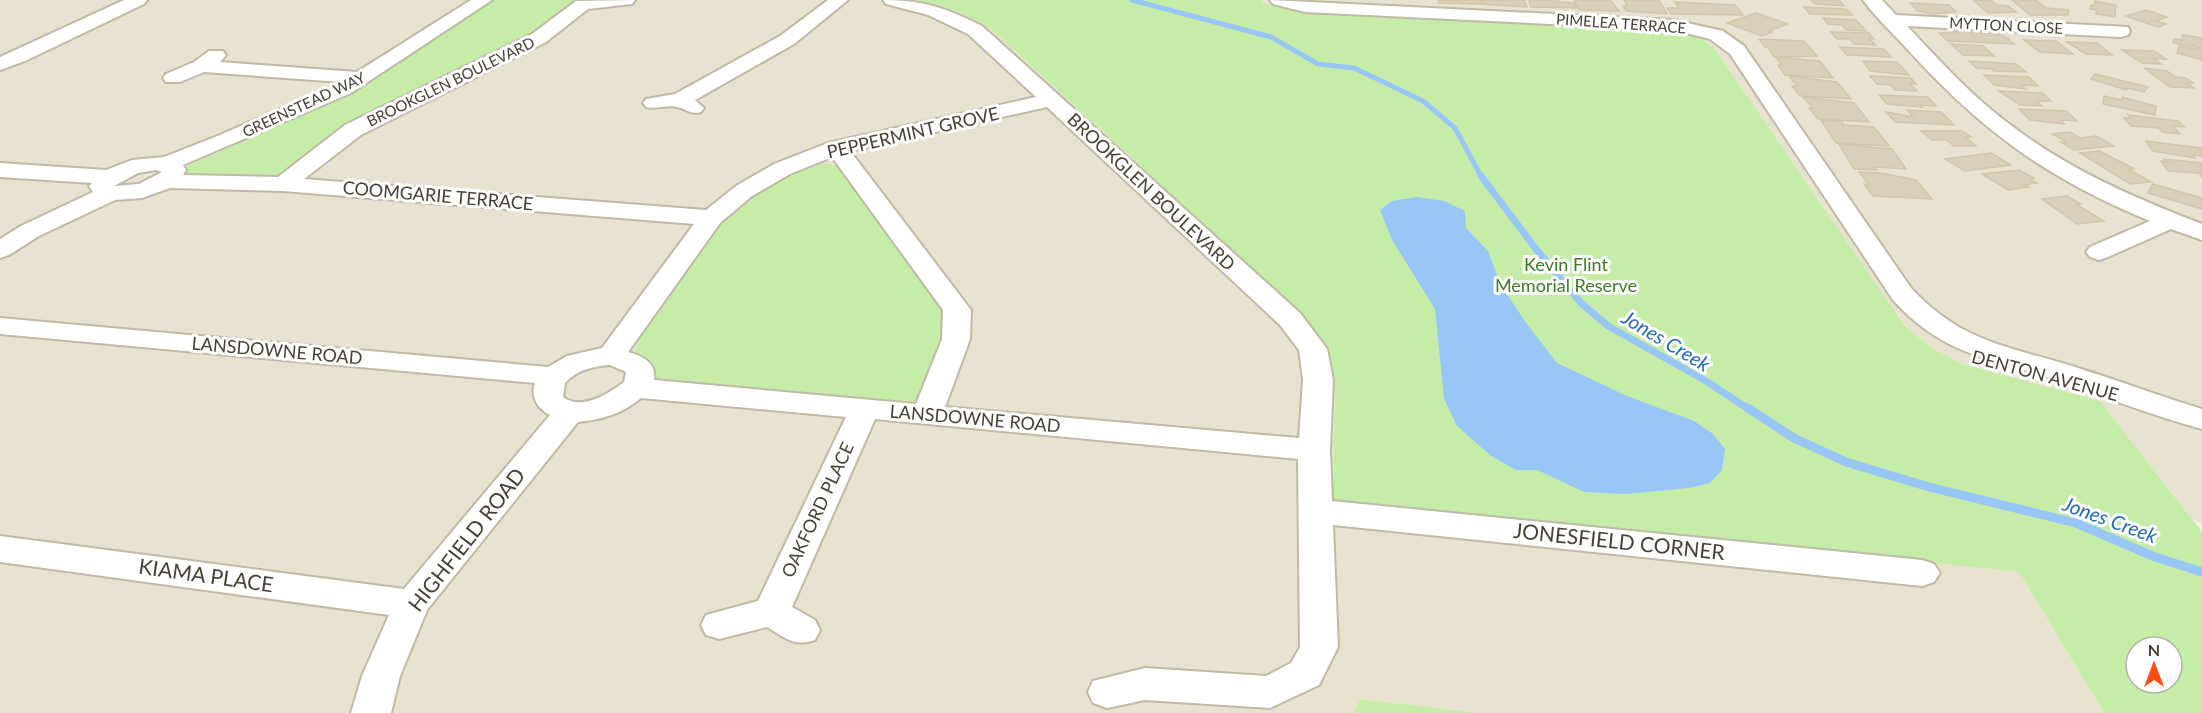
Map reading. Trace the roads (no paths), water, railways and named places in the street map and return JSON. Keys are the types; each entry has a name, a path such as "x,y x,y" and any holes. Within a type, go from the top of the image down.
{"street":[{"path":"0,64 138,0"},
{"name":"GREENSTEAD WAY","path":"166,173 228,141 344,89 466,6 483,0"},
{"name":"BROOKGLEN BOULEVARD","path":"283,184 353,130 532,42 582,5 599,1 626,0"},
{"path":"653,103 687,104 787,40 839,0"},
{"name":"BROOKGLEN BOULEVARD","path":"892,0 949,15 975,30 1290,319 1313,348 1318,380 1314,450 1319,647 1305,674 1270,692 1145,684 1107,692"},
{"name":"PIMELEA TERRACE","path":"1279,0 1305,7 1674,26 1701,30 1721,38 1737,50 1902,294 1907,313 1922,331 1951,343"},
{"path":"1872,0 1978,108 2007,133 2080,180 2202,234"},
{"name":"MYTTON CLOSE","path":"1891,20 2121,32"},
{"path":"172,78 201,66 220,52"},
{"path":"201,66 362,78"},
{"name":"PEPPERMINT GROVE","path":"611,356 711,218 744,191 782,169 836,148 1052,100"},
{"path":"836,148 957,310 956,339 927,415"},
{"path":"0,250 109,185 132,167 166,173"},
{"path":"0,170 109,185"},
{"name":"COOMGARIE TERRACE","path":"166,173 711,218"},
{"path":"2099,252 2170,221"},
{"name":"LANSDOWNE ROAD","path":"0,326 554,376"},
{"name":"DENTON AVENUE","path":"1951,343 1974,360 2070,386 2145,402 2202,419"},
{"path":"611,356 625,358 635,363 640,371 640,380 636,388 626,397 596,410 570,411 557,407 549,401 546,392 554,376 580,361 611,356"},
{"name":"LANSDOWNE ROAD","path":"636,388 1314,450"},
{"name":"OAKFORD PLACE","path":"771,612 865,409"},
{"name":"HIGHFIELD ROAD","path":"370,713 381,676 412,604 570,411"},
{"name":"JONESFIELD CORNER","path":"1315,512 1922,573"},
{"name":"KIAMA PLACE","path":"0,549 412,604"},
{"path":"719,625 771,612 802,630"}],"water":[{"path":"1417,197 1444,201 1465,211 1466,228 1488,251 1500,283 1524,320 1557,363 1627,396 1694,421 1713,434 1725,449 1722,470 1710,483 1689,488 1627,494 1584,492 1537,470 1516,470 1491,456 1457,426 1444,399 1435,309 1392,240 1380,210 1392,201"}],"waterway":[{"name":"Jones Creek","path":"1132,0 1271,37 1318,64 1354,68 1423,101 1455,128 1482,178"},
{"name":"Jones Creek","path":"1481,176 1536,249 1581,303 1608,326 1706,381 1750,410"},
{"name":"Jones Creek","path":"1748,408 1794,438 1846,462 1929,487 2076,523 2155,557 2202,572"}],"park label":[{"name":"Kevin Flint Memorial Reserve","path":"1566,275"}]}
